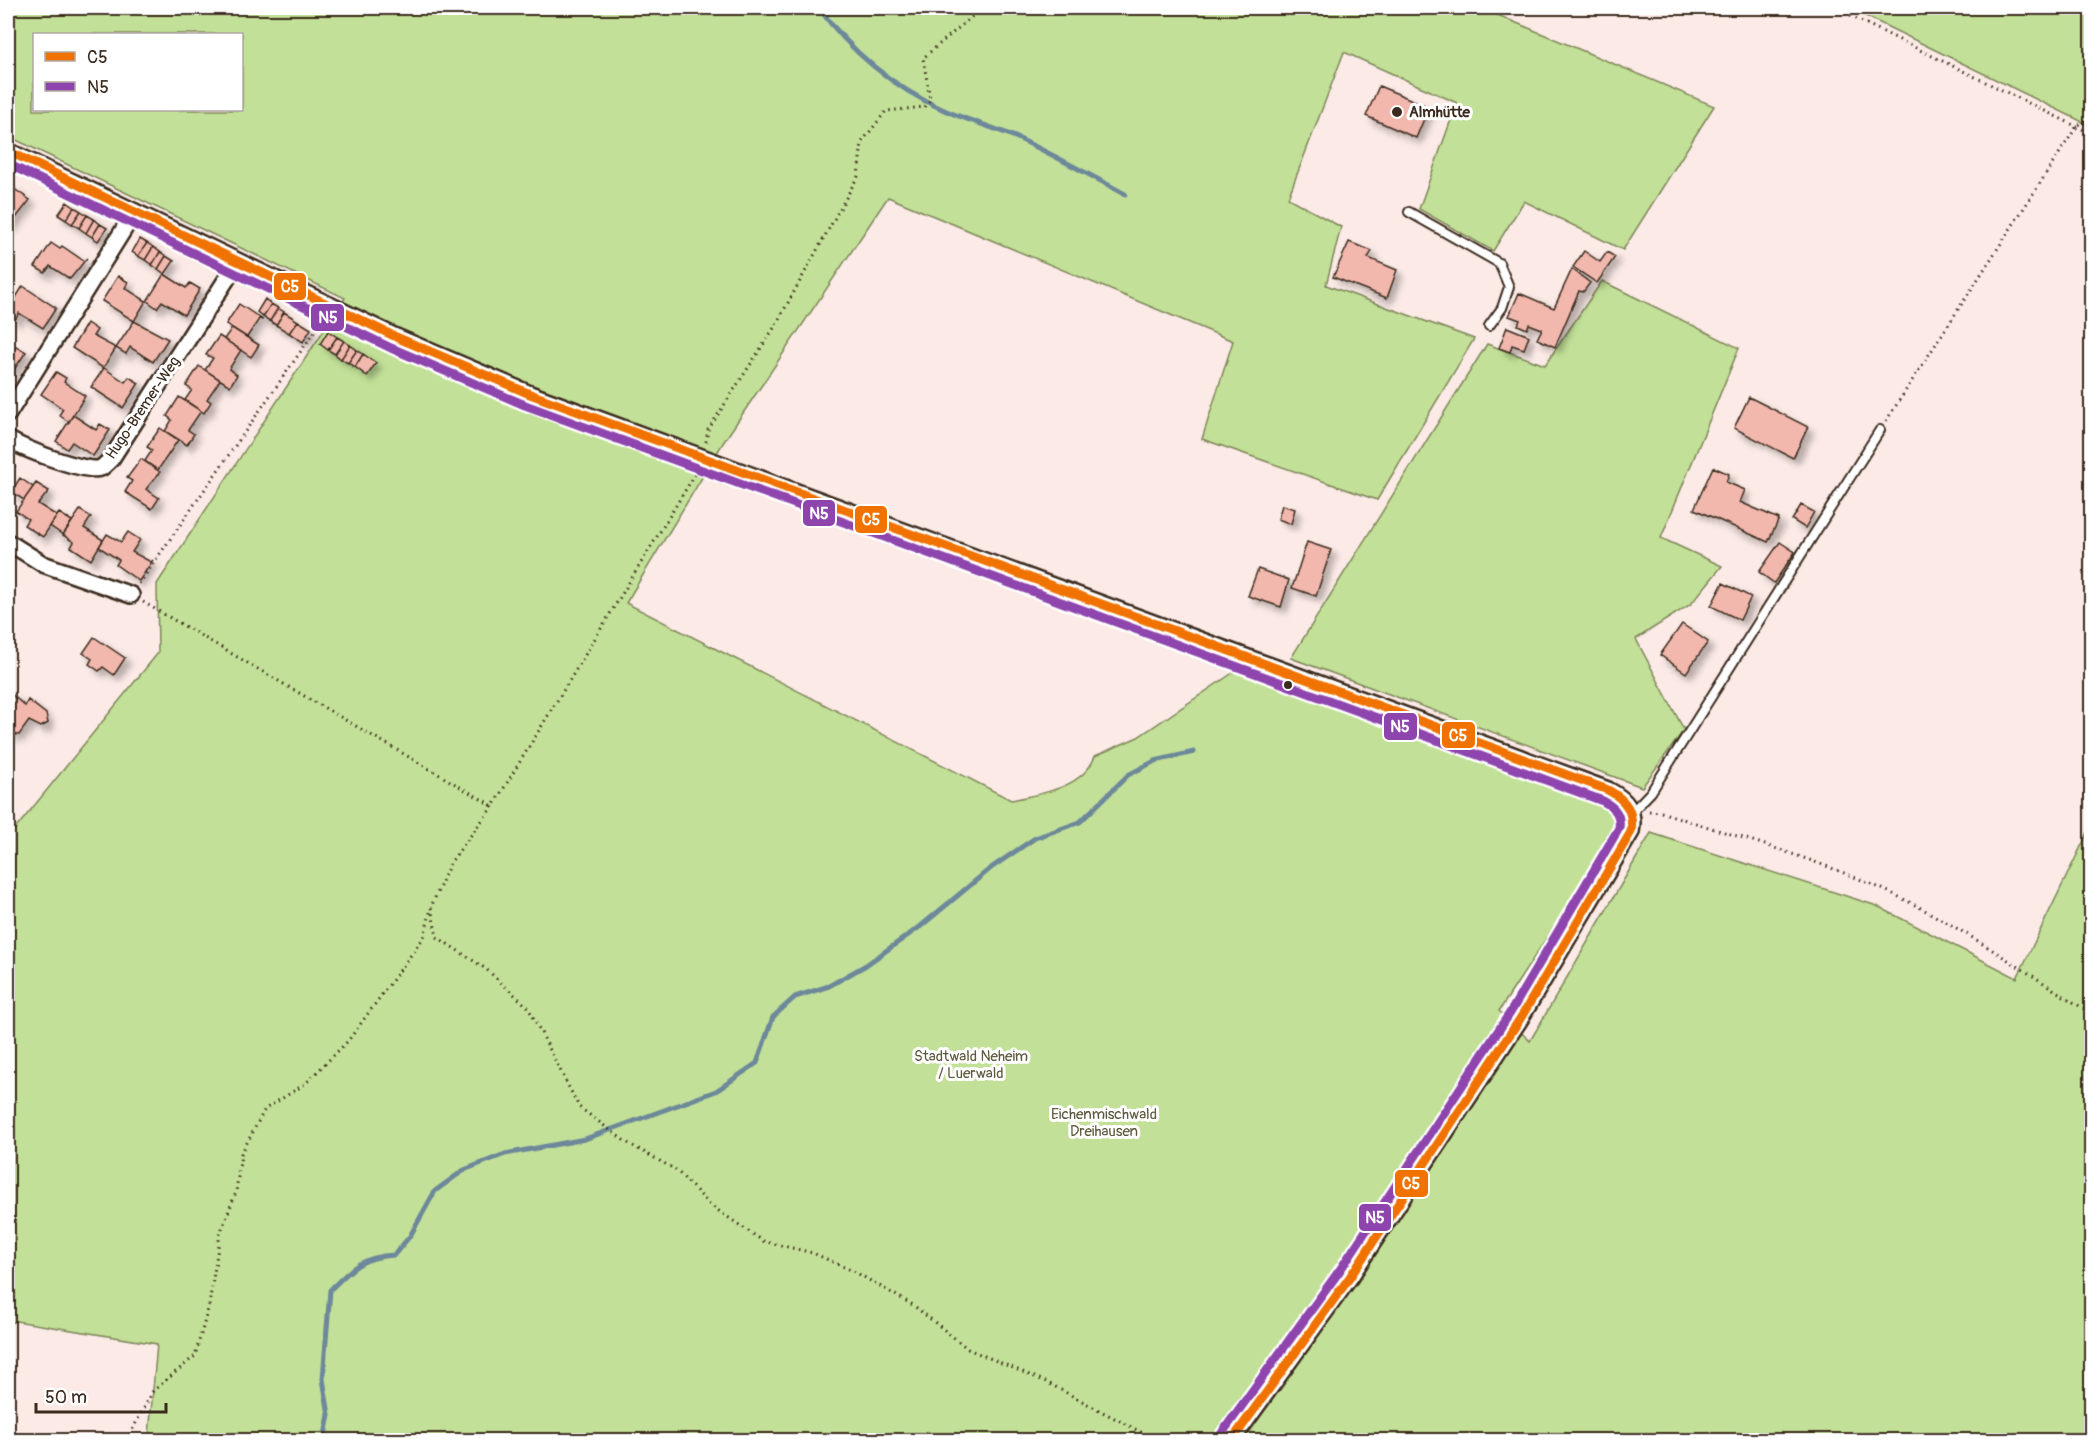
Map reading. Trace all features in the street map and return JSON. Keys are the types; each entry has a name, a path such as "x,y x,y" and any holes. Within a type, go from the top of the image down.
{"street":[{"path":"8,151 332,307 530,394 1608,790 1623,800 1632,812 1631,832 1624,847 1520,1019 1350,1277 1232,1440"},
{"path":"8,414 134,213"},
{"name":"Hugo-Bremer-Weg","path":"8,439 26,448 88,469 100,468 111,459 237,262"},
{"path":"8,542 43,564 131,595"}],"lane":[{"path":"1409,212 1499,263 1509,287 1502,308 1489,326"},
{"path":"1632,812 1652,792 1880,430"}],"path":[{"path":"127,1440 153,1391 195,1356 209,1305 220,1234 236,1192 241,1154 265,1109 305,1084 348,1041 424,937 431,907 450,863 493,806 705,459 708,430 774,328 858,176 862,142 886,111 925,107 930,99 923,57 982,8"},
{"path":"1834,8 2091,134"},
{"path":"1880,430 2077,126 2091,117"},
{"path":"332,307 131,595 493,806"},
{"path":"1632,812 1661,812 1789,854 1876,886 1955,929 2091,1014"},
{"path":"431,907 437,937 486,969 528,1007 579,1107 626,1142 676,1170 710,1205 763,1241 813,1253 855,1272 913,1305 968,1349 1044,1381 1156,1440"}],"green space":[{"name":"Stadtwald Neheim / Luerwald","path":"8,8 1481,8 1714,106 1623,250 1524,201 1493,251 1419,209 1457,103 1344,52 1288,198 1341,227 1326,285 1474,339 1377,500 1202,439 1233,341 888,197 723,443 626,603 1011,800 1047,792 1071,782 1081,776 1095,756 1138,737 1243,666 1390,718 1381,722 1605,801 1616,816 1613,836 1499,1011 1530,1041 1651,833 1877,906 2017,978 2091,826 2091,1440 145,1440 149,1435 157,1344 16,1321 8,1324 8,838 158,653 157,584 345,298 8,136"},
{"path":"1849,8 2091,8 2091,126"},
{"path":"1602,281 1739,348 1661,538 1722,566 1691,604 1636,639 1684,730 1642,787 1291,658 1487,344 1545,365"}],"building":[{"name":"Almhütte","path":"1379,86 1429,107 1416,138 1366,116"},
{"path":"10,186 30,200 8,228 8,190"},
{"path":"67,202 74,207 66,220 58,215"},
{"path":"74,207 81,211 72,224 66,220"},
{"path":"81,211 87,215 79,228 72,224"},
{"path":"87,215 94,219 86,233 79,228"},
{"path":"94,219 100,224 92,237 86,233"},
{"path":"100,224 107,228 98,241 92,237"},
{"path":"140,239 147,243 138,256 132,252"},
{"path":"1349,242 1372,251 1368,258 1397,270 1387,298 1333,277"},
{"path":"51,243 60,249 62,246 84,261 87,258 70,279 50,266 45,273 35,267"},
{"path":"147,243 153,247 145,260 138,256"},
{"path":"153,247 160,252 152,265 145,260"},
{"path":"1584,251 1600,262 1607,252 1615,257 1597,283 1573,267"},
{"path":"160,252 166,256 158,269 152,265"},
{"path":"166,256 174,261 165,274 158,269"},
{"path":"1572,269 1590,283 1583,292 1579,291 1555,347 1537,339 1542,329 1529,324 1527,329 1518,325 1520,320 1509,316 1519,293 1554,308"},
{"path":"164,274 186,288 190,283 200,289 184,315 162,301 157,308 147,301"},
{"path":"118,276 128,282 125,288 146,301 134,321 102,301"},
{"path":"23,286 56,308 43,328 19,313 15,320 8,315 8,310"},
{"path":"265,299 271,304 263,317 257,312"},
{"path":"239,304 263,320 259,319 247,337 259,345 226,324"},
{"path":"271,304 278,308 270,321 263,317"},
{"path":"278,308 284,312 276,325 270,321"},
{"path":"284,312 298,321 289,333 276,325"},
{"path":"134,321 168,339 153,362 130,347 126,354 116,348"},
{"path":"298,321 311,329 303,342 289,333"},
{"path":"87,323 97,330 93,336 116,348 103,368 72,348"},
{"path":"1507,327 1529,336 1524,349 1512,345 1510,352 1499,348"},
{"path":"232,328 259,345 251,357 224,339"},
{"path":"328,331 337,337 328,350 320,344"},
{"path":"219,336 241,350 229,369 237,375 230,386 205,370 213,358 206,355"},
{"path":"337,337 344,341 335,354 328,350"},
{"path":"344,341 350,345 341,359 335,354"},
{"path":"350,345 357,350 348,363 341,359"},
{"path":"16,346 26,352 11,374 8,372 8,347 13,350"},
{"path":"357,350 363,354 355,367 348,363"},
{"path":"363,354 376,363 367,376 355,367"},
{"path":"199,366 220,380 207,399 211,402 204,413 185,400 192,390 186,386"},
{"path":"104,368 125,382 129,377 139,383 123,408 91,387"},
{"path":"56,372 66,378 64,382 85,396 69,422 59,415 63,409 41,394"},
{"path":"179,397 201,411 188,430 194,434 187,445 165,431 172,420 167,416"},
{"path":"1749,397 1808,427 1793,458 1734,428"},
{"path":"73,415 96,430 100,424 110,430 93,456 72,442 67,449 56,441"},
{"path":"160,428 178,440 158,470 145,461 152,450 147,447"},
{"path":"141,459 160,472 146,489 159,498 152,509 125,492 132,481 127,478"},
{"path":"1713,467 1729,474 1726,482 1745,490 1740,502 1779,519 1768,542 1694,509"},
{"path":"20,478 33,487 24,500 11,492"},
{"path":"36,483 49,491 38,504 57,516 43,537 24,525 28,519 16,511"},
{"path":"1282,505 1295,509 1291,524 1278,519"},
{"path":"1801,505 1814,512 1805,528 1792,520"},
{"path":"80,510 91,517 84,528 103,540 91,560 71,547 74,542 63,535"},
{"path":"59,513 72,521 63,535 50,526"},
{"path":"128,532 140,540 132,552 151,562 153,560 139,581 116,565 119,560 99,547 107,534 121,542"},
{"path":"1307,542 1331,550 1316,596 1292,588"},
{"path":"1780,542 1795,552 1774,583 1759,572"},
{"path":"1258,569 1289,580 1281,607 1248,596"},
{"path":"1723,583 1751,597 1740,620 1711,606"},
{"path":"1682,624 1708,642 1686,673 1660,655"},
{"path":"94,637 125,658 114,675 103,667 99,671 89,664 92,659 83,653"},
{"path":"10,693 25,706 28,700 46,714 48,723 41,727 29,721 19,735 9,734"}],"waterway":[{"path":"819,8 858,53 907,90 951,113 1006,133 1057,157 1125,194"},
{"path":"324,1440 329,1415 323,1379 330,1290 365,1261 394,1255 410,1236 435,1191 464,1170 505,1154 585,1139 716,1091 757,1063 773,1017 795,997 829,986 866,965 921,926 991,868 1035,838 1080,822 1128,775 1155,761 1194,752"}],"transit line":[{"name":"C5","path":"8,151 396,337 530,394 1608,790 1624,802 1630,812 1631,832 1520,1019 1350,1277 1232,1440"},
{"name":"N5","path":"8,164 391,348 525,405 1603,801 1614,809 1618,815 1619,828 1510,1013 1340,1270 1222,1433"}],"place":[{"name":"Almhütte","path":"1397,112"}],"park label":[{"name":"Eichenmischwald Dreihausen","path":"1104,1122"}]}
